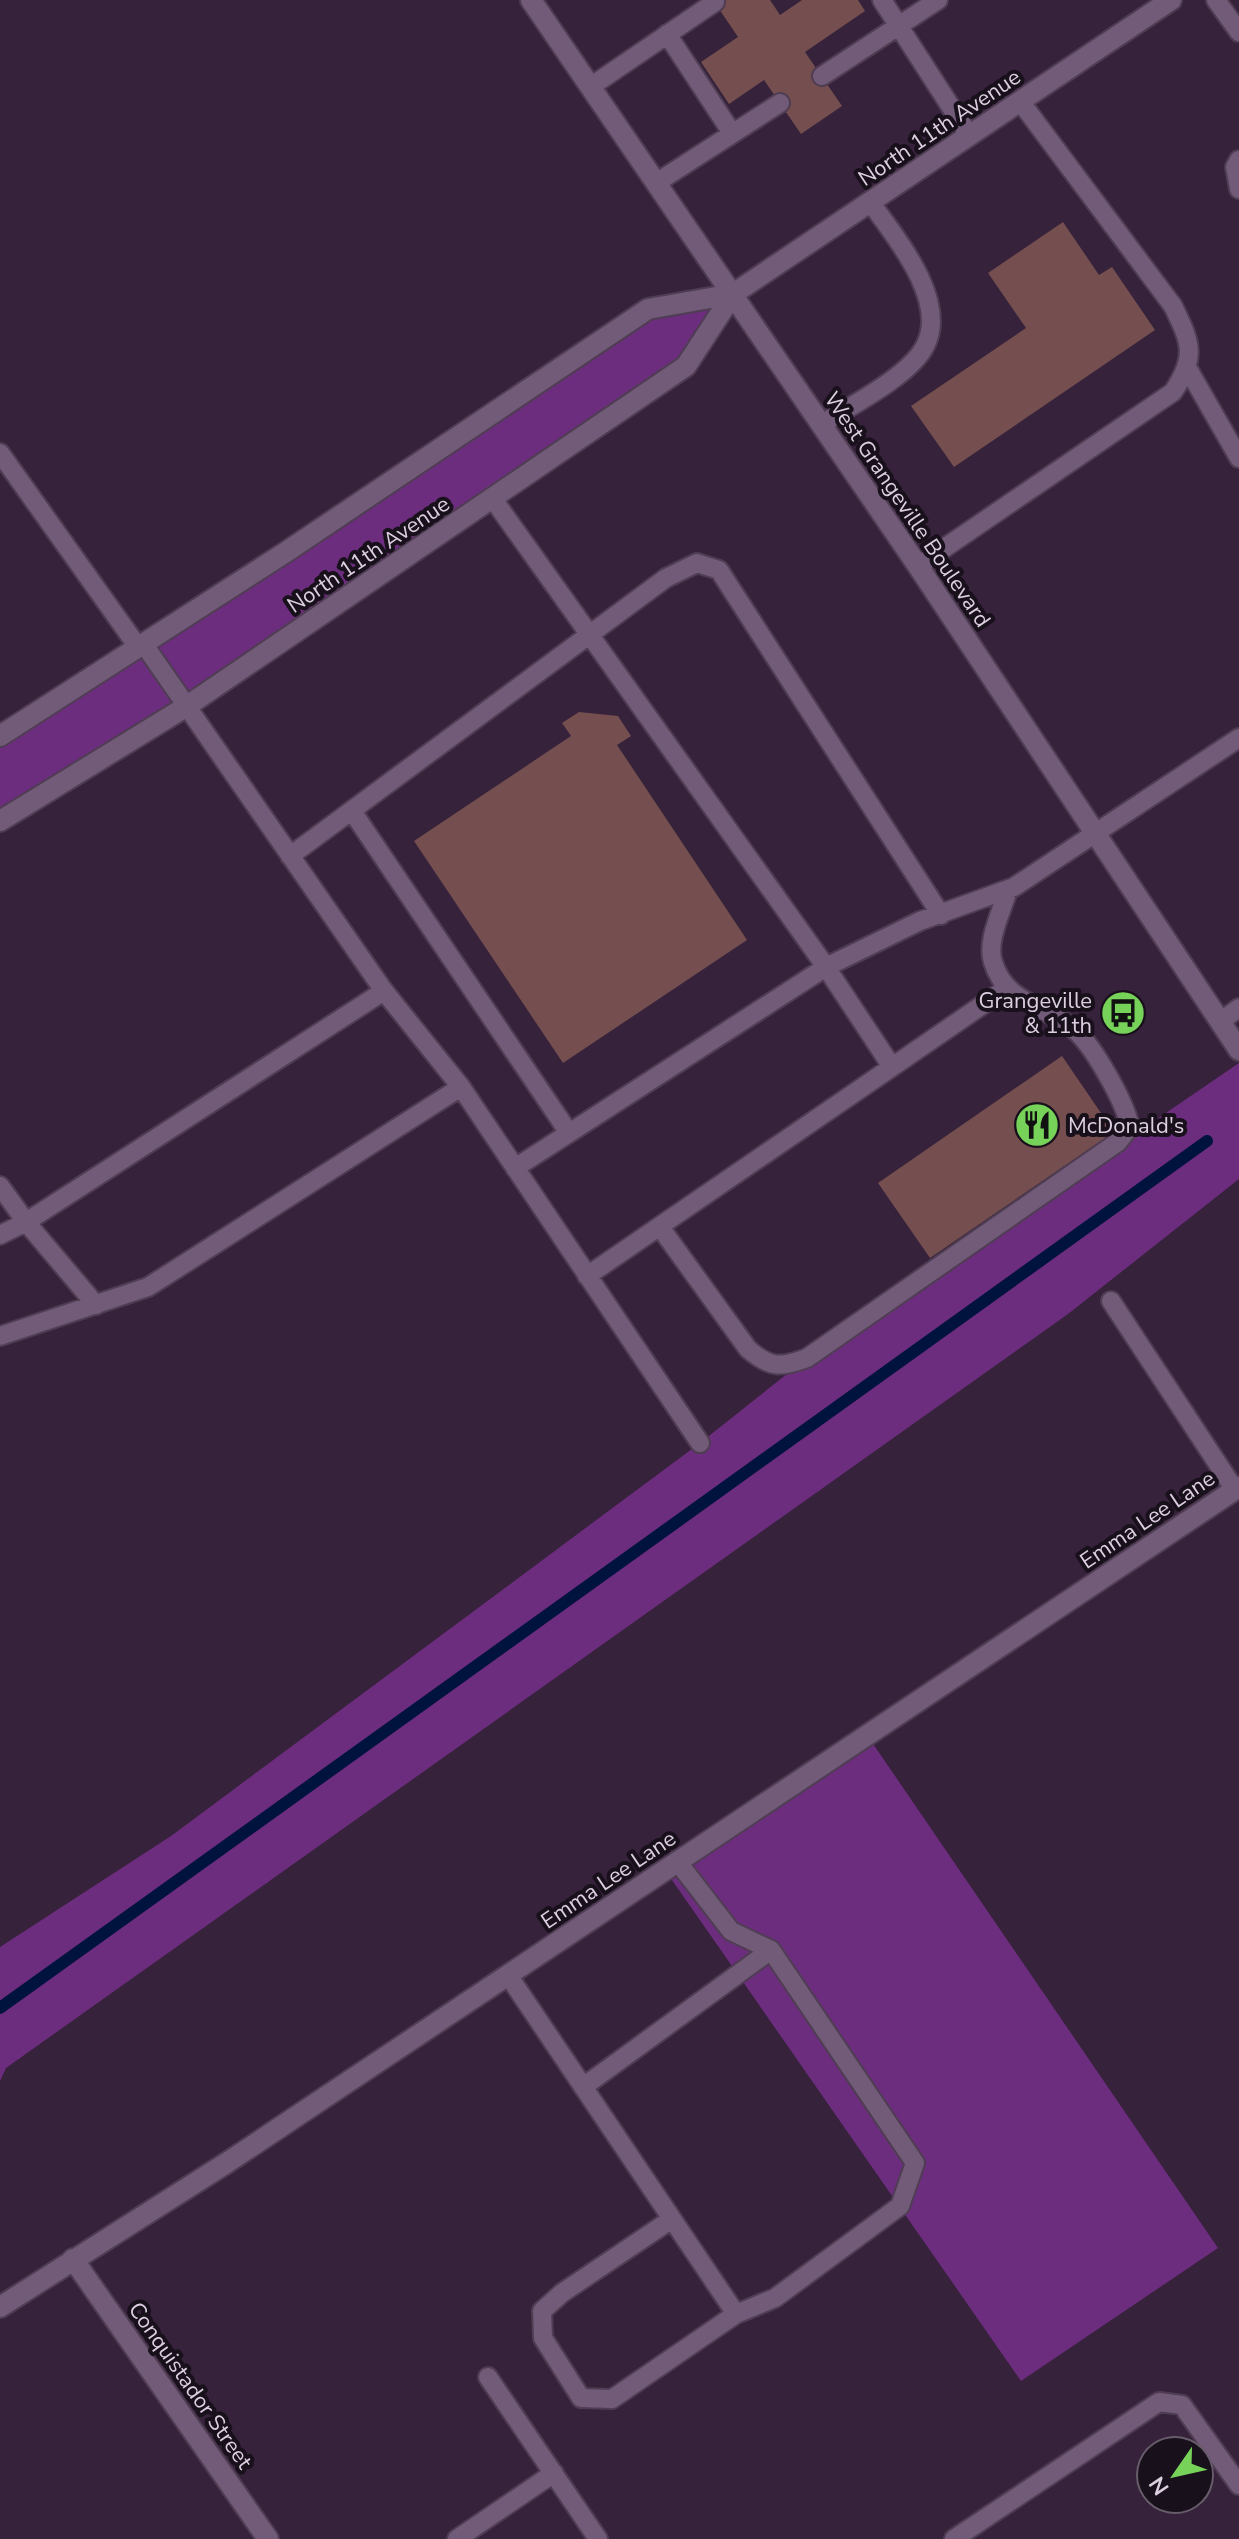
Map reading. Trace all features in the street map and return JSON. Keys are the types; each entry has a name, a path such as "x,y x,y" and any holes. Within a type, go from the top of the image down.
{"main road":[{"name":"West Grangeville Boulevard","path":"531,0 918,566 1239,1050"},
{"name":"North 11th Avenue","path":"0,821 187,706 686,366 733,294 1171,0"},
{"name":"North 11th Avenue","path":"0,736 648,309 733,294"},
{"name":"Emma Lee Lane","path":"0,2307 228,2162 1237,1488"},
{"name":"Conquistador Street","path":"73,2259 268,2539"}],"lane":[{"path":"882,0 969,135"},
{"path":"822,76 938,0"},
{"path":"1216,0 1239,32"},
{"path":"590,87 715,2"},
{"path":"667,34 732,133"},
{"path":"1020,101 1173,306 1188,337 1188,369 1239,458"},
{"path":"656,183 780,103"},
{"path":"1239,160 1235,167 1239,189"},
{"path":"822,424 906,367 925,348 931,331 929,307 909,254 870,202"},
{"path":"918,566 1173,392 1188,369"},
{"path":"0,453 187,706 384,991 461,1087 700,1443"},
{"path":"493,499 588,637 826,967 892,1067"},
{"path":"290,856 666,578 697,563 719,570 941,915"},
{"path":"515,1168 826,967 920,921 1008,890 1239,738"},
{"path":"352,811 569,1133"},
{"path":"660,1227 748,1349 766,1365 783,1367 807,1358 1118,1142 1130,1127 1126,1106 1075,1029 1023,1002 1007,988 992,961 1008,890"},
{"path":"587,1276 1007,988"},
{"path":"0,1235 26,1222 384,991"},
{"path":"1221,1021 1239,1008"},
{"path":"0,1336 148,1287 461,1087"},
{"path":"0,1186 96,1305"},
{"path":"1111,1301 1237,1488"},
{"path":"672,2219 562,2293 542,2311 543,2338 581,2398 612,2399 736,2314 775,2298 900,2206 915,2163 771,1950 731,1931 677,1861"},
{"path":"583,2087 771,1950"},
{"path":"508,1975 736,2314"},
{"path":"488,2377 598,2539"},
{"path":"954,2539 1159,2402 1182,2405 1239,2485"},
{"path":"457,2539 554,2473"}],"shaded area":[{"path":"733,294 686,366 0,821 0,736 648,309"},
{"path":"1239,1063 1239,1179 1068,1314 6,2068 0,2081 0,1947 171,1836 700,1443 807,1358"},
{"path":"867,1735 1218,2248 1021,2381 665,1870"}],"building":[{"path":"713,0 770,0 780,15 802,0 858,0 865,11 805,52 842,106 801,134 764,80 729,104 701,62 738,37"},
{"path":"1063,222 1099,275 1112,267 1155,330 954,467 911,406 1026,328 988,273"},
{"path":"579,712 618,716 631,736 617,745 747,940 563,1063 414,841 571,736 562,723"},
{"path":"1062,1056 1114,1132 930,1258 878,1183"}],"waterway":[{"path":"0,2008 1207,1141"}],"place":[{"name":"Grangeville & 11th","path":"1123,1013"},
{"name":"McDonald's","path":"1037,1125"}]}
